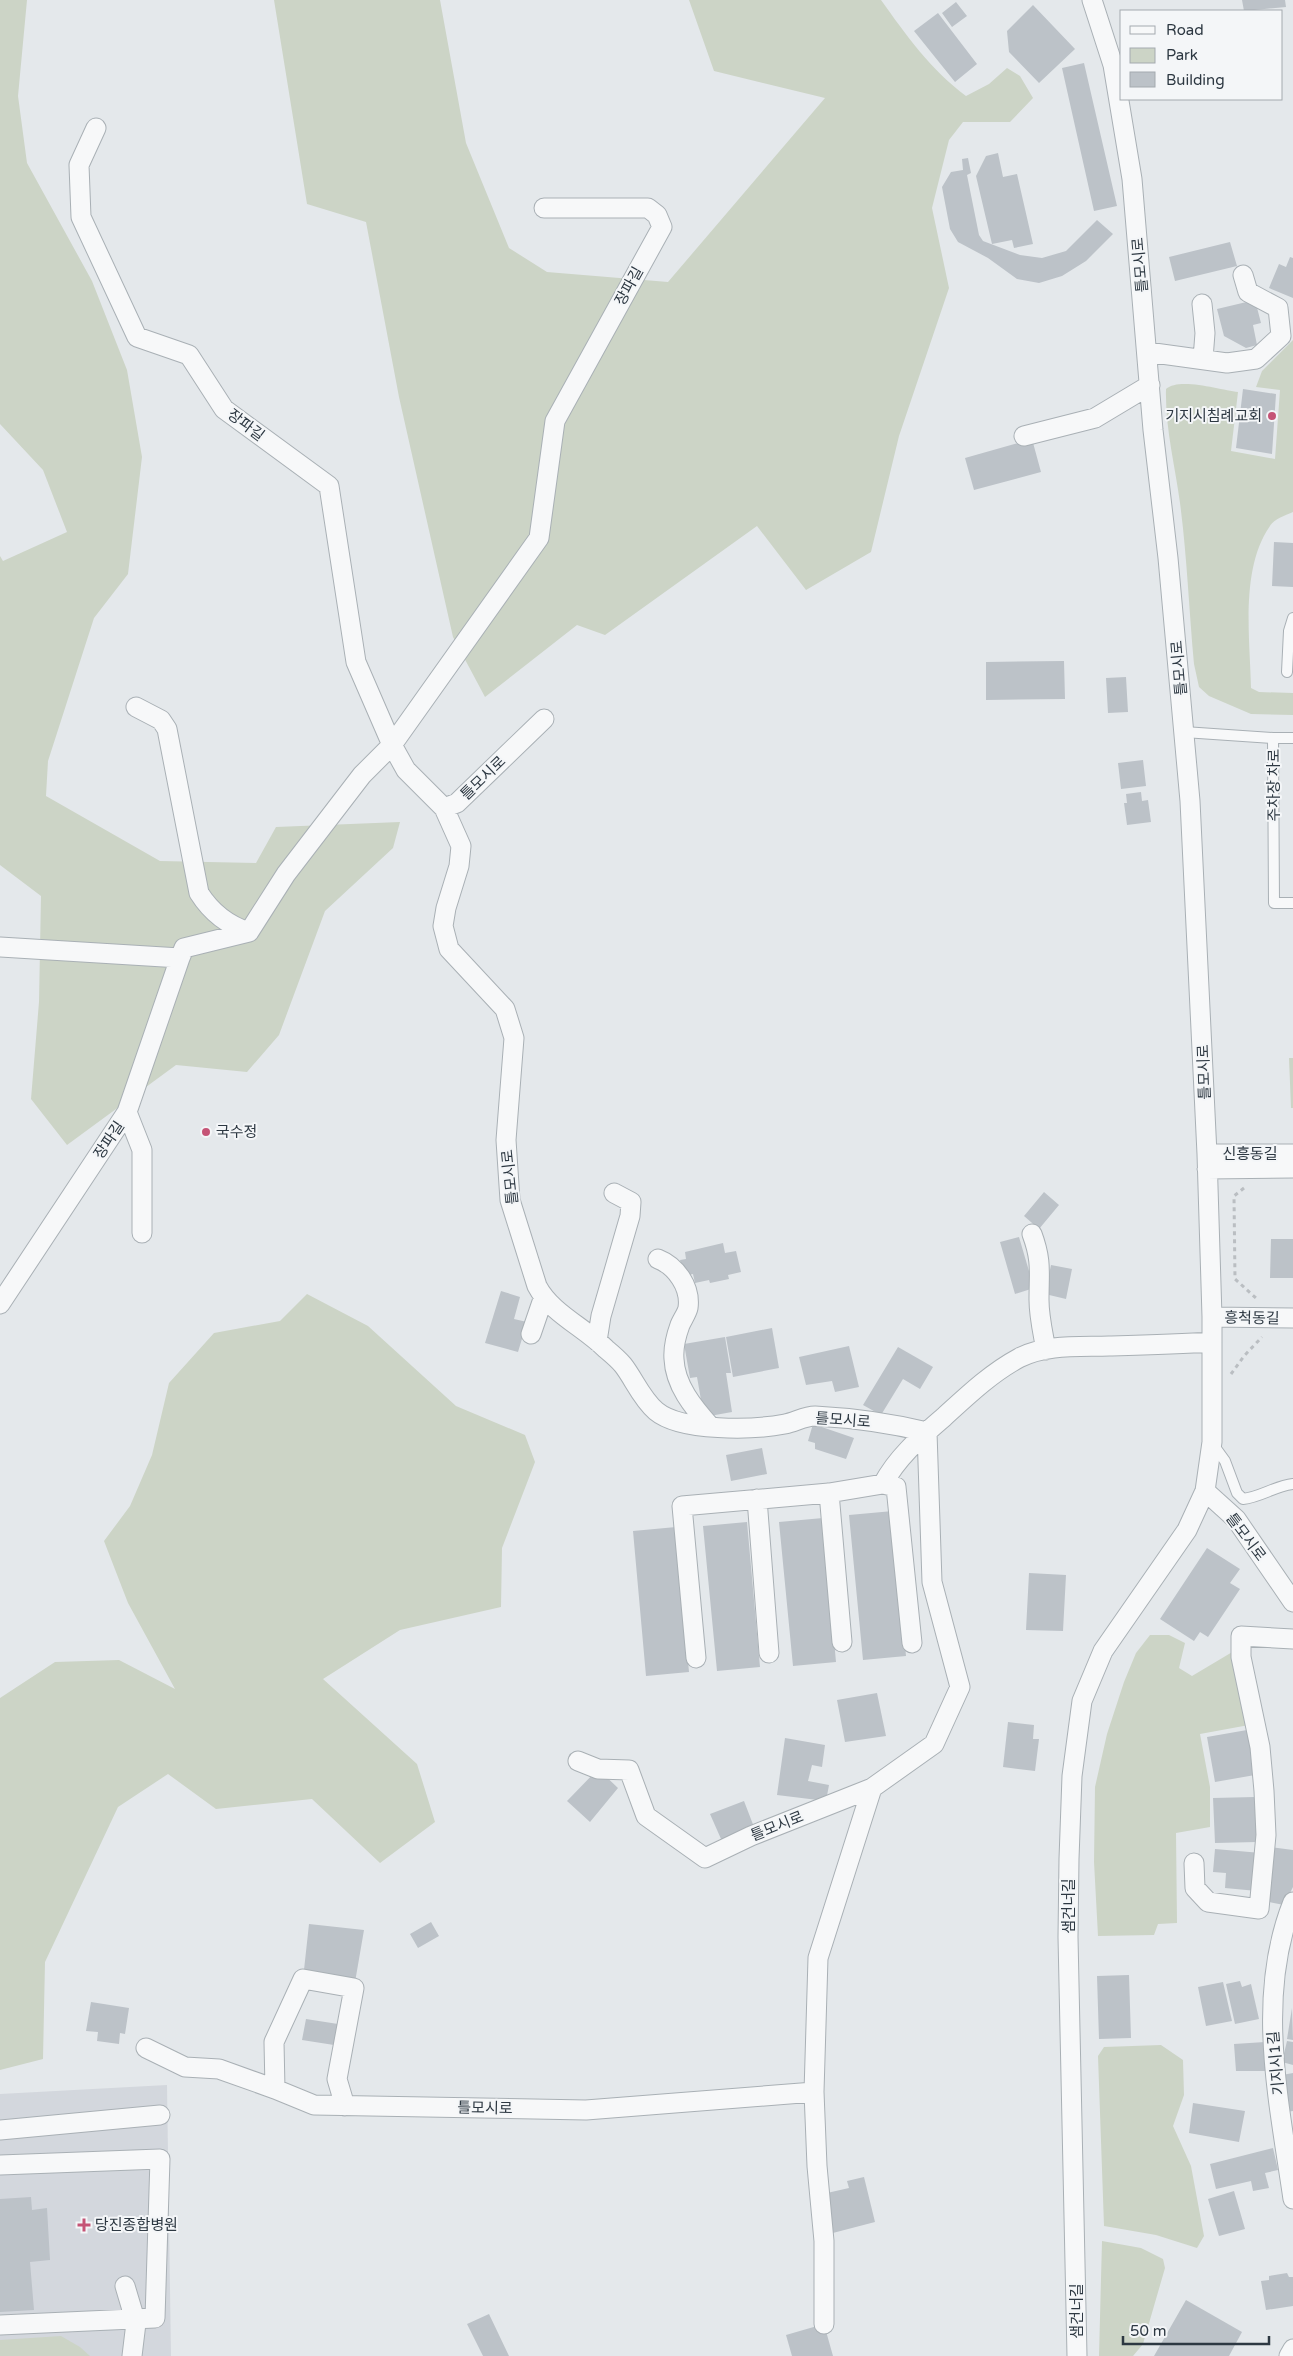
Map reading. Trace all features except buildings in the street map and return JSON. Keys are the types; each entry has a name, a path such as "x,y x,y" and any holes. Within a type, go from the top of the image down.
{"street":[{"name":"틀모시로","path":"1096,1 1113,66 1132,179 1184,732 1196,891 1212,1317 1212,1442 1205,1491 1236,1519 1293,1602"},
{"name":"장파길","path":"96,128 79,165 81,217 137,337 189,354 224,409 329,486 356,662 392,745"},
{"name":"장파길","path":"249,932 286,874 362,775 392,745 539,538 555,421 662,227 657,215 648,208 544,208"},
{"path":"1147,352 1227,363 1256,359 1281,336 1278,308 1248,292 1243,275"},
{"path":"1202,304 1205,333 1203,359"},
{"path":"1024,436 1095,418 1150,385"},
{"path":"136,707 161,720 167,729 199,893 207,906 232,926 249,932"},
{"name":"틀모시로","path":"544,718 456,803 444,808 460,846 459,866 446,908 443,926 449,949 505,1009 514,1038 506,1140 510,1200 536,1286 543,1299 597,1341 622,1365 656,1411 673,1422 761,1428 787,1424 812,1416 888,1422 927,1432 932,1582 960,1687 934,1744 872,1788 751,1836 706,1858 646,1816 629,1770 598,1769 578,1760"},
{"path":"392,745 406,770 444,808"},
{"path":"0,947 180,958 184,948 249,932"},
{"name":"장파길","path":"0,1304 128,1112 180,958"},
{"path":"128,1112 142,1150 142,1233"},
{"name":"신흥동길","path":"1207,1161 1293,1154"},
{"path":"1207,1161 1293,1168"},
{"path":"597,1341 601,1316 630,1216 631,1202 614,1193"},
{"path":"1032,1234 1039,1253 1041,1273 1040,1324 1046,1350"},
{"path":"658,1259 670,1264 682,1280 687,1296 688,1308 675,1342 674,1360 678,1379 686,1396 710,1426"},
{"path":"531,1334 543,1299"},
{"name":"흥척동길","path":"1212,1317 1293,1318"},
{"path":"883,1484 892,1466 927,1432 999,1370 1020,1357 1046,1350 1082,1346 1212,1342"},
{"path":"696,1658 682,1506 828,1494 883,1484 896,1487 912,1643"},
{"name":"샘건너길","path":"1077,2356 1069,1869 1072,1776 1082,1701 1103,1651 1187,1530 1205,1491"},
{"path":"828,1494 842,1642"},
{"path":"757,1499 769,1653"},
{"path":"1259,1909 1266,1835 1264,1791 1260,1747 1241,1657 1241,1636 1293,1639"},
{"path":"824,2324 824,2241 817,2166 814,2092 818,1958 872,1788"},
{"path":"1194,1863 1195,1888 1208,1902 1259,1909 1288,1927"},
{"name":"기지시1길","path":"1293,1902 1273,1991 1273,2052 1293,2199"},
{"path":"275,2089 274,2042 303,1979 354,1988 337,2079 345,2106"},
{"name":"틀모시로","path":"146,2048 185,2067 219,2069 314,2105 586,2110 814,2092"},
{"path":"0,2130 160,2115"},
{"path":"0,2165 160,2159 155,2318 0,2326"},
{"path":"125,2286 135,2319 132,2356"},
{"path":"1289,2356 1293,2348"}],"lane":[{"path":"1287,672 1290,631 1293,618"},
{"name":"주차장 차로","path":"1184,732 1274,738 1274,903 1293,903"},
{"path":"1274,738 1293,738"},
{"name":"틀모시로","path":"1212,1442 1225,1461 1237,1493 1243,1499 1254,1498 1272,1489 1293,1484"}],"path":[{"path":"1248,1185 1234,1196 1235,1279 1258,1299"},
{"path":"1230,1374 1262,1337 1270,1335"}],"shaded area":[{"name":"당진종합병원","path":"167,2085 171,2356 0,2356 0,2094"}],"green space":[{"path":"0,0 27,0 18,96 27,163 92,281 127,370 142,457 128,574 94,618 48,761 46,796 160,861 256,863 276,827 400,822 393,848 325,911 279,1035 247,1072 176,1065 67,1145 31,1099 39,1002 41,896 0,865 0,556 3,561 67,532 43,470 0,424"},
{"path":"274,0 440,0 466,143 509,248 547,272 668,282 825,98 714,71 689,0 881,0 930,63 966,96 989,84 1007,68 1020,76 1033,98 1010,122 963,122 949,140 932,208 949,288 899,436 871,552 806,590 757,526 605,635 577,625 485,697 453,637 399,397 366,222 307,204"},
{"path":"1293,340 1293,512 1274,521 1261,543 1254,562 1249,604 1249,626 1251,688 1259,692 1293,693 1293,715 1251,714 1209,696 1199,687 1194,664 1182,523 1169,432 1166,389 1180,384 1190,384 1238,392 1231,451 1275,459 1280,390 1256,387 1262,371"},
{"path":"1289,1058 1293,1058 1293,1108 1291,1108"},
{"path":"307,1294 368,1326 456,1406 525,1435 535,1462 502,1548 501,1607 400,1630 323,1679 417,1764 435,1822 380,1863 312,1799 216,1809 168,1774 118,1807 45,1962 43,2059 0,2070 0,1698 55,1662 119,1660 175,1689 128,1603 104,1541 130,1506 152,1455 169,1383 214,1333 280,1321"},
{"path":"1150,1635 1169,1635 1185,1643 1179,1668 1192,1676 1234,1651 1249,1725 1200,1734 1210,1787 1210,1827 1176,1833 1177,1923 1158,1924 1154,1935 1098,1936 1094,1862 1095,1787 1107,1734 1124,1682 1136,1653"},
{"path":"1161,2045 1183,2060 1184,2095 1173,2126 1191,2166 1204,2236 1197,2248 1156,2235 1104,2226 1098,2056 1104,2047"},
{"path":"1102,2241 1141,2248 1163,2259 1165,2268 1143,2344 1133,2356 1099,2356"},
{"path":"61,2336 80,2347 90,2356 0,2356 0,2340"}],"place":[{"name":"기지시침례교회","path":"1272,416"},
{"name":"국수정","path":"206,1132"},
{"name":"당진종합병원","path":"84,2225"}]}
